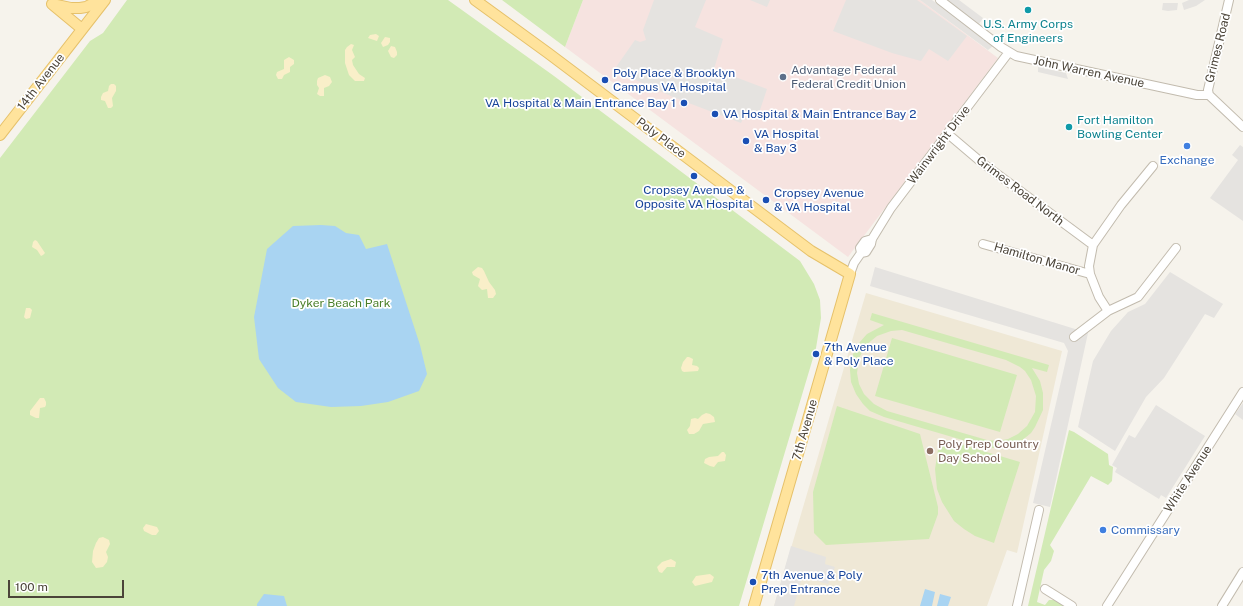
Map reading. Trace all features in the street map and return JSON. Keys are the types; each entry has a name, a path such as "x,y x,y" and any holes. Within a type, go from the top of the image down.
{"main road":[{"path":"49,2 70,8 80,8 86,7 100,0"},
{"path":"49,2 82,29 105,0"},
{"name":"Poly Place","path":"475,0 548,53 810,251 850,274"},
{"name":"14th Avenue","path":"0,135 82,29"},
{"name":"7th Avenue","path":"754,606 850,274"}],"street":[{"name":"John Warren Avenue","path":"940,0 1016,56 1197,95 1210,95"},
{"name":"Grimes Road","path":"1210,95 1208,90 1229,0"},
{"name":"Wainwright Drive","path":"860,255 866,252 872,239 891,208 1009,52"},
{"path":"1210,95 1243,127"},
{"name":"Grimes Road North","path":"948,134 981,162 1093,245"},
{"path":"1108,311 1098,297 1090,274 1089,266 1093,245 1122,204 1153,166"},
{"name":"Hamilton Manor","path":"983,244 1090,274"},
{"path":"1074,336 1108,311 1138,297 1176,248"},
{"name":"7th Avenue","path":"850,274 854,263 860,255"},
{"name":"White Avenue","path":"1107,606 1243,392"},
{"path":"1018,606 1039,510"},
{"path":"1222,606 1243,572"},
{"path":"1045,589 1072,606"}],"shaded area":[{"path":"583,0 920,0 998,58 848,257 565,47"},
{"path":"654,0 706,0 695,27 723,39 714,69 767,89 757,119 745,114 741,123 673,97 614,70 635,40 640,42 646,40 643,30"},
{"path":"750,0 770,0 767,7"},
{"path":"846,0 917,0 967,36 948,61 929,49 921,61 892,53 833,31"},
{"path":"920,0 932,0 993,46 988,50"},
{"path":"947,0 959,0 983,18 979,24"},
{"path":"1189,0 1205,0 1196,6 1184,10 1182,3"},
{"path":"1163,3 1178,3 1177,10 1162,10"},
{"path":"1038,67 1066,73 1068,79 1038,72"},
{"path":"1240,145 1243,147 1243,221 1210,198 1238,160 1232,155"},
{"path":"875,267 1088,333 1050,507 1033,503 1068,351 1064,343 870,286"},
{"path":"1170,272 1223,304 1214,318 1205,314 1164,378 1146,397 1115,451 1078,427 1093,361 1111,331 1128,312 1145,304"},
{"name":"Poly Prep Country Day School","path":"866,293 1062,351 1017,553 1007,550 987,606 774,606"},
{"path":"1243,403 1243,420 1235,414"},
{"path":"1156,405 1205,436 1166,498 1161,495 1159,499 1115,472 1117,468 1112,465 1129,435 1135,438"},
{"path":"791,546 826,557 825,564 835,567 828,584 802,577 794,606 774,606"}],"green space":[{"name":"Dyker Beach Park","path":"127,0 448,0 554,76 800,261 814,284 820,300 821,318 816,348 739,606 0,606 0,158 90,41 103,33"},
{"path":"502,0 583,0 565,47"},
{"path":"872,313 1049,365 1047,372 1032,368 1040,381 1043,393 1043,410 1031,433 1020,442 1006,447 993,448 884,417 870,411 856,394 851,382 850,370 853,354 859,343 867,334 884,325 870,320","holes":["902,330 1006,360 1020,367 1025,371 1031,380 1036,396 1035,412 1027,426 1018,434 1008,439 997,441 987,440 887,411 874,404 864,394 859,384 857,373 859,358 866,345 877,336 891,331"]},
{"path":"892,338 1017,375 1000,432 875,396"},
{"path":"837,406 920,434 938,507 938,514 929,539 826,545 814,533 813,492"},
{"path":"1069,430 1108,454 1109,465 1113,467 1112,481 1108,485 1091,476 1050,545 1054,551 1051,561 1044,570 1037,602 1045,605 1049,600 1054,600 1064,606 1028,606"},
{"path":"943,439 1020,462 994,543 975,536 964,529 954,521 942,502 937,489 935,469 938,450"}],"sand":[{"path":"376,34 379,36 377,41 368,38 370,35"},
{"path":"385,37 390,38 390,42 388,45 383,47 381,43"},
{"path":"351,44 354,45 352,50 355,57 352,60 353,65 359,74 365,78 364,81 355,81 349,75 345,63 345,50"},
{"path":"391,46 395,47 397,52 397,55 394,58 391,57 388,51"},
{"path":"289,57 294,60 294,64 290,67 290,72 284,75 282,79 278,79 276,75 277,72 284,69 284,60"},
{"path":"325,75 330,77 332,82 329,86 324,88 324,96 320,96 317,94 319,88 317,81 318,78"},
{"path":"111,84 116,86 116,91 112,98 113,106 108,108 105,101 101,100 101,97 103,93 108,91"},
{"path":"35,240 45,253 41,256 37,250 32,247"},
{"path":"478,267 482,268 495,290 496,294 493,298 488,298 487,289 482,290 478,286 480,279 473,275 472,272"},
{"path":"26,308 30,308 32,310 30,318 26,319 24,317"},
{"path":"687,357 693,359 692,365 699,368 698,371 682,371 681,368 683,362"},
{"path":"40,398 44,398 46,405 45,407 40,408 39,418 36,418 30,415 30,411"},
{"path":"706,413 714,417 715,422 703,424 699,431 694,434 689,434 687,430 690,426 691,419 698,419"},
{"path":"722,452 726,455 725,461 718,462 714,467 704,463 705,459 718,456"},
{"path":"146,524 157,527 159,531 156,535 152,535 144,531 143,528"},
{"path":"103,537 109,540 110,544 106,552 108,557 107,562 103,567 96,568 92,562 93,551 99,538"},
{"path":"671,559 676,562 675,567 667,567 662,573 659,572 657,567 662,562"},
{"path":"710,574 714,577 712,582 695,586 692,582 696,576"}],"water":[{"path":"293,226 335,226 346,233 359,235 366,249 387,244 420,345 427,374 419,391 388,402 361,406 331,407 296,402 278,388 259,359 254,317 267,249"},
{"path":"925,589 935,592 932,606 920,606"},
{"path":"264,594 284,596 287,606 257,606"},
{"path":"940,594 951,597 948,606 937,606"}],"place":[{"name":"U.S. Army Corps of Engineers","path":"1028,10"},
{"name":"Advantage Federal Federal Credit Union","path":"783,77"},
{"name":"Poly Place & Brooklyn Campus VA Hospital","path":"605,80"},
{"name":"VA Hospital & Main Entrance Bay 1","path":"684,103"},
{"name":"VA Hospital & Main Entrance Bay 2","path":"715,114"},
{"name":"Fort Hamilton Bowling Center","path":"1069,127"},
{"name":"VA Hospital & Bay 3","path":"746,141"},
{"name":"Exchange","path":"1187,146"},
{"name":"Cropsey Avenue & Opposite VA Hospital","path":"694,176"},
{"name":"Cropsey Avenue & VA Hospital","path":"766,200"},
{"name":"7th Avenue & Poly Place","path":"816,354"},
{"name":"Poly Prep Country Day School","path":"930,451"},
{"name":"Commissary","path":"1103,530"},
{"name":"7th Avenue & Poly Prep Entrance","path":"753,582"}]}
